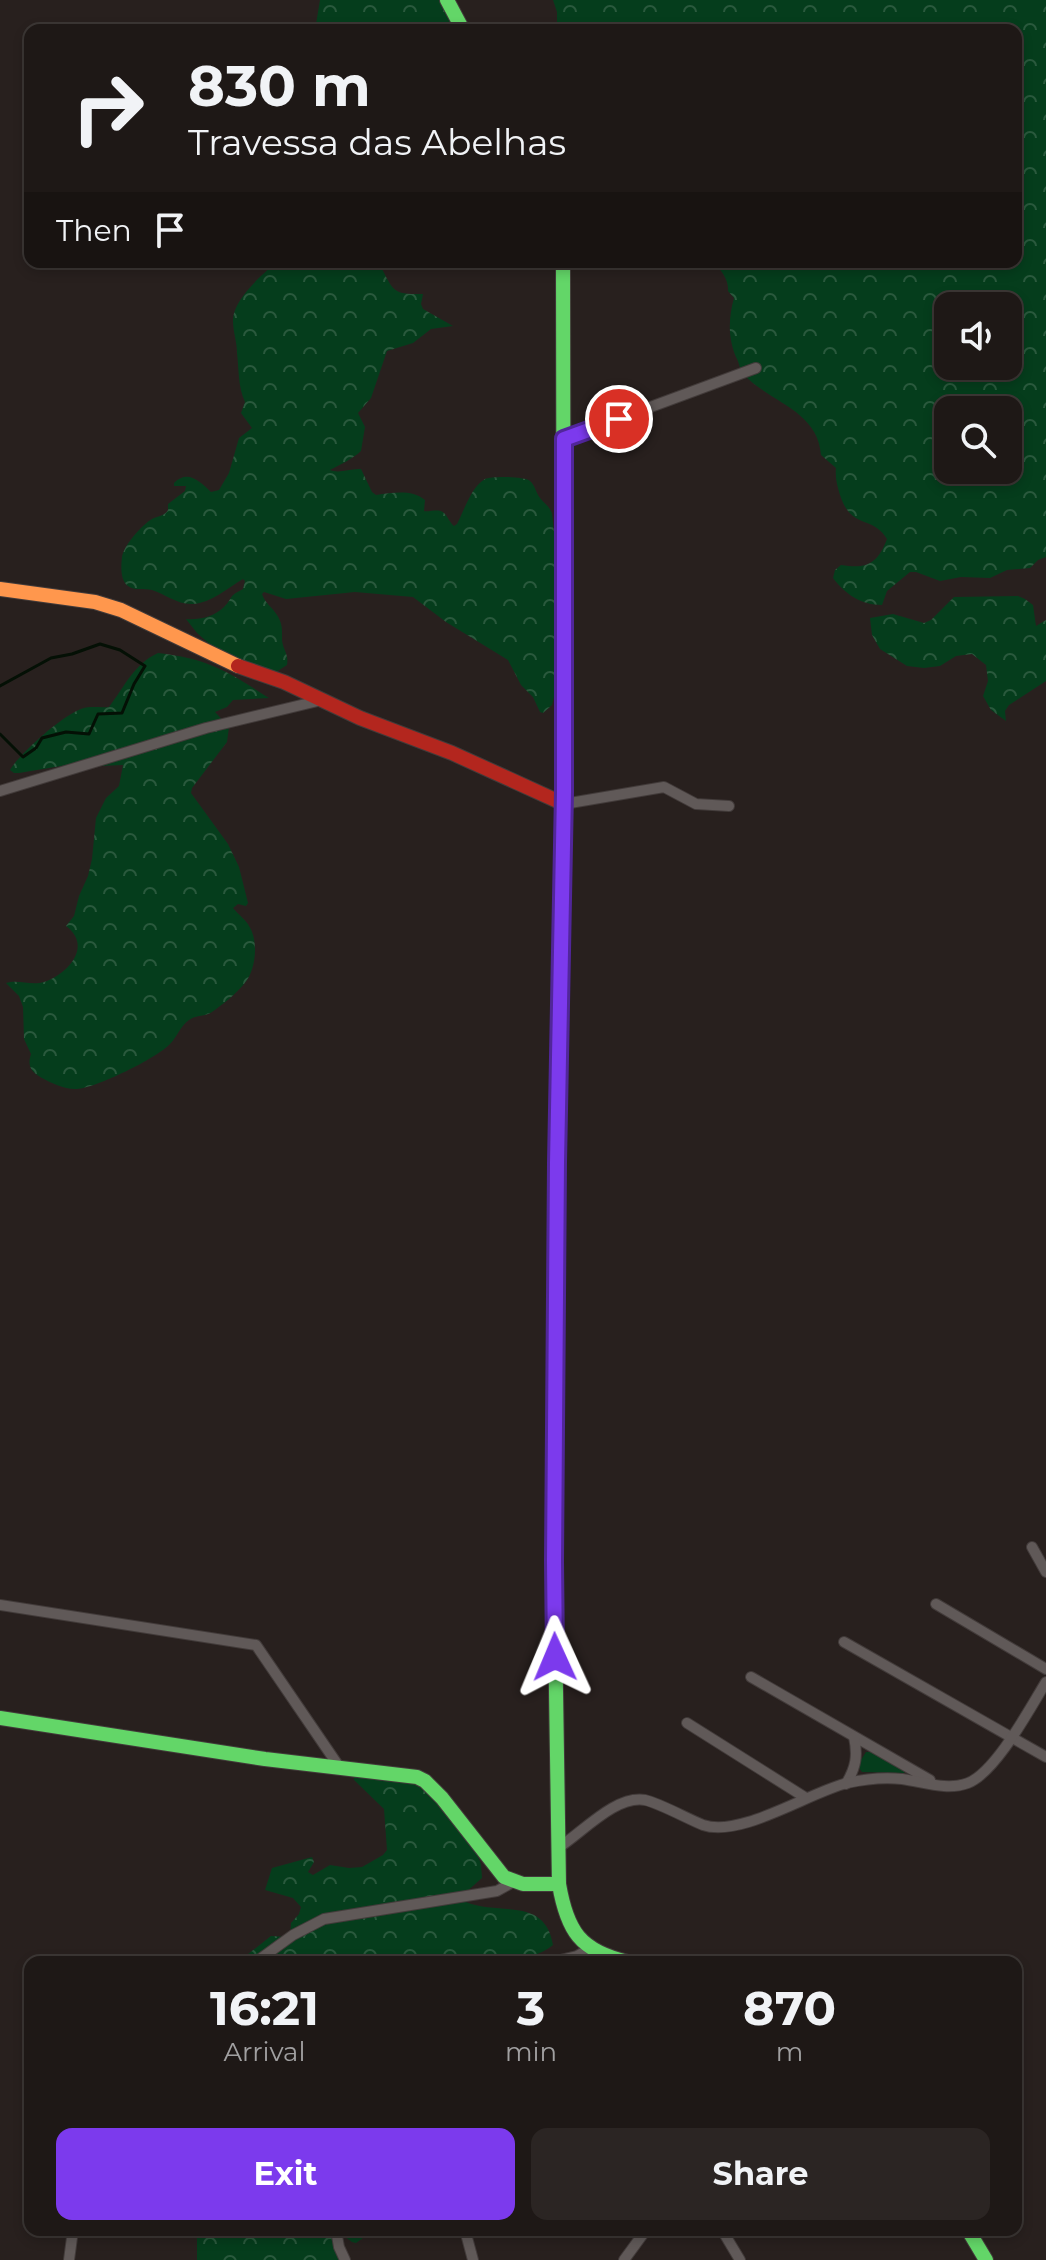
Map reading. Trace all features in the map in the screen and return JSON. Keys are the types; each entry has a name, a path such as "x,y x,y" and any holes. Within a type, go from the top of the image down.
{"main road":[{"path":"447,0 460,24"},
{"path":"563,268 564,804 554,1561 558,1848 559,1884 565,1915 591,1948 604,1956"},
{"path":"0,589 95,602 121,610 240,667 284,682 564,804"},
{"path":"0,1718 265,1759 417,1777 442,1798 504,1877 513,1882 559,1884"},
{"path":"972,2236 986,2260"}],"street":[{"path":"564,439 756,368"},
{"path":"0,791 206,728 322,700"},
{"path":"564,804 664,787 696,804 729,806"},
{"path":"1032,1547 1046,1572"},
{"path":"936,1604 1046,1669"},
{"path":"0,1605 256,1645 340,1768"},
{"path":"844,1642 1046,1757"},
{"path":"751,1677 939,1786"},
{"path":"558,1848 607,1811 633,1801 645,1800 713,1829 726,1829 846,1784 875,1779 899,1779 939,1786 970,1782 981,1775 1011,1737 1046,1682"},
{"path":"687,1723 806,1798"},
{"path":"846,1784 857,1759 854,1737"},
{"path":"264,1956 293,1935 324,1919 497,1891 513,1882"},
{"path":"581,1956 591,1948"},
{"path":"69,2260 72,2236"},
{"path":"337,2236 345,2260"},
{"path":"467,2236 473,2260"},
{"path":"624,2260 642,2236"},
{"path":"726,2236 740,2260"}],"green space":[{"path":"320,0 445,0 463,24 316,24"},
{"path":"553,0 1046,0 1046,557 1030,568 1007,570 990,578 961,577 940,581 910,572 887,591 882,605 860,601 833,578 835,570 841,565 870,563 879,555 887,539 875,527 856,518 845,506 837,485 836,468 821,455 812,428 742,372 731,337 734,298 719,268 1022,268 1022,24 557,24"},
{"path":"270,268 381,268 394,288 404,293 423,294 423,309 453,326 431,329 413,343 387,351 371,398 358,413 365,427 361,451 330,470 361,469 376,495 414,494 425,500 424,511 442,512 454,526 472,493 485,479 515,477 532,483 552,513 559,582 557,685 552,705 543,713 521,685 508,660 446,622 413,597 355,592 286,599 264,592 263,597 280,621 287,658 287,665 276,672 220,653 186,619 216,613 243,589 243,579 213,598 193,604 152,590 133,588 125,583 121,569 123,552 143,526 165,514 168,504 185,491 186,486 174,486 174,483 189,477 211,492 219,490 229,473 239,438 252,428 241,413 245,402 233,325 237,305"},
{"path":"1018,596 1033,605 1036,626 1046,620 1046,681 1009,705 1005,711 1006,721 991,710 983,696 988,681 986,665 972,654 956,656 940,666 907,666 880,649 872,635 870,618 893,614 924,623 954,597"},
{"path":"158,653 217,668 269,698 233,700 227,707 215,712 229,727 227,742 191,793 228,844 239,867 248,903 233,908 252,932 255,948 253,964 248,978 237,992 212,1012 186,1022 163,1050 111,1078 86,1087 68,1088 42,1078 31,1068 31,1054 24,1039 23,1007 19,996 6,983 44,982 61,973 74,958 77,942 66,926 74,916 88,876 96,818 106,798 119,786 123,765 79,763 19,773 10,770 33,744 66,717 84,708 109,707 136,669"},
{"path":"866,1752 872,1752 906,1770 904,1773 862,1772 859,1768"},
{"path":"354,1776 406,1780 433,1794 474,1846 481,1864 482,1878 465,1893 466,1902 531,1914 541,1920 553,1945 530,1956 246,1956 271,1936 290,1937 291,1923 299,1914 301,1907 293,1898 265,1890 272,1868 312,1857 314,1862 308,1872 313,1875 330,1865 362,1867 387,1850 384,1809 354,1780"},
{"path":"196,2236 341,2236 346,2260 197,2260"},
{"path":"344,2236 366,2236 356,2243"}],"waterway":[{"path":"0,686 51,658 100,644 120,650 145,666 122,713 98,714 89,734 66,732 42,738 36,748 23,757 0,734"}],"traffic: fast":[{"path":"447,0 460,24"},
{"path":"562,919 563,268"},
{"path":"557,1176 554,1561 559,1884 566,1914 578,1936 587,1945 609,1956"},
{"path":"0,1718 265,1759 417,1777 442,1798 504,1877 523,1884 559,1884"},
{"path":"972,2236 986,2260"}],"traffic: slow":[{"path":"0,589 95,602 121,610 238,666"},
{"path":"557,1176 562,919"}],"traffic: jam":[{"path":"238,666 284,682 360,718 452,753 564,804"}],"route":[{"path":"555,1657 557,1163 564,792 564,439 619,419"}]}
